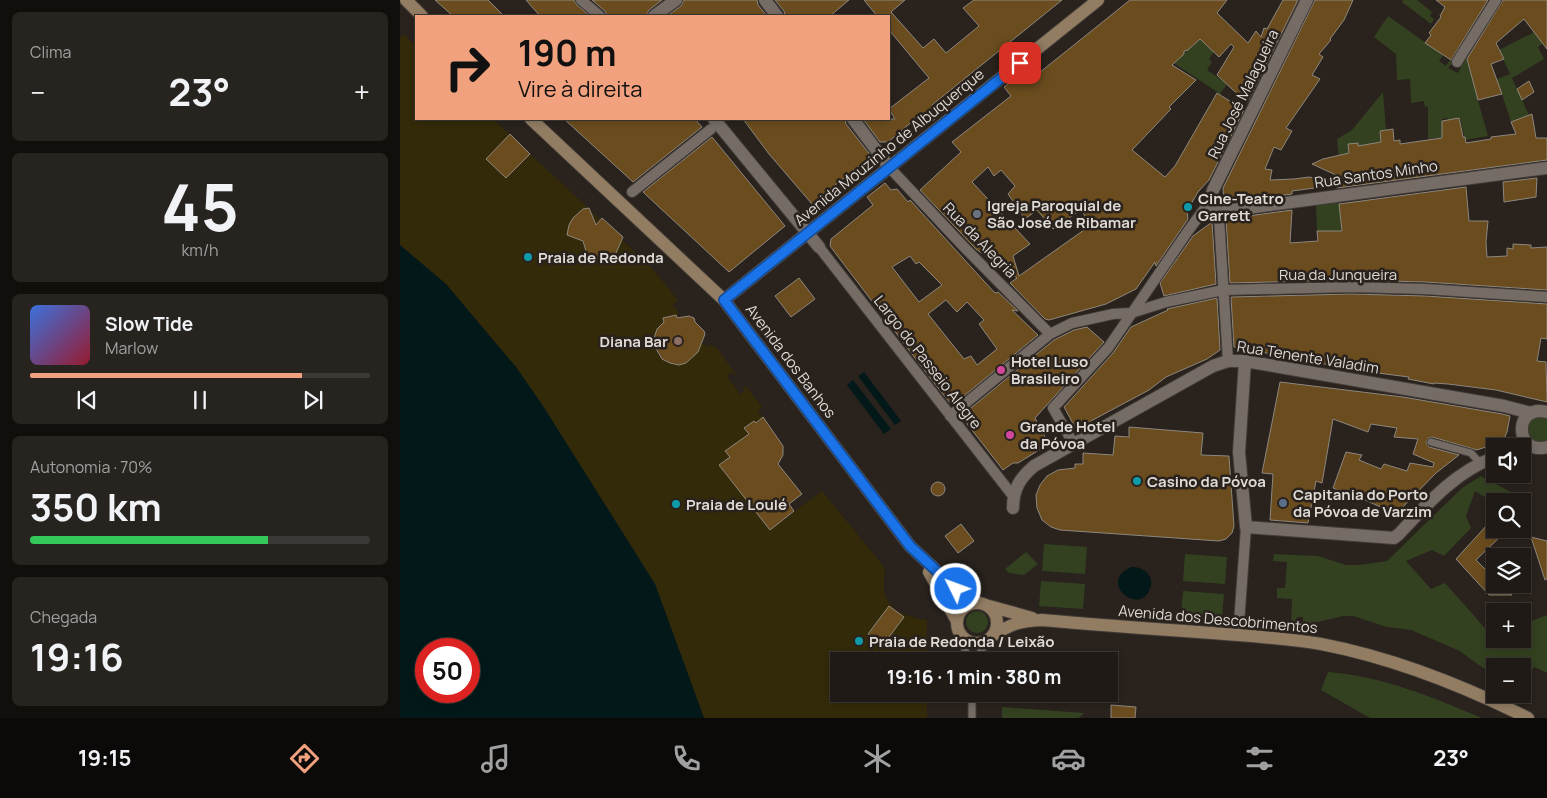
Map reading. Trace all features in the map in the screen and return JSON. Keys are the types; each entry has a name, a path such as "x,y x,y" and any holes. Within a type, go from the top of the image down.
{"main road":[{"path":"406,0 421,15"},
{"name":"Avenida Mouzinho de Albuquerque","path":"724,300 1098,0"},
{"name":"Avenida dos Banhos","path":"532,120 724,300 920,557 957,624"},
{"name":"Avenida dos Banhos","path":"920,557 956,589 984,604"},
{"path":"984,604 995,614 997,620 996,630 990,638 982,642 969,641 964,638 957,624 958,615 966,605 984,604"},
{"name":"Avenida dos Descobrimentos","path":"984,604 1042,620"},
{"name":"Avenida dos Descobrimentos","path":"990,638 1006,627 1022,621 1042,620 1236,635 1320,644 1368,655 1442,678 1528,718"}],"street":[{"path":"581,0 599,15"},
{"path":"655,15 676,0"},
{"path":"765,0 776,15"},
{"name":"Rua José Malagueira","path":"1208,205 1213,190 1307,0"},
{"path":"1457,62 1496,0"},
{"path":"854,120 889,167"},
{"path":"632,192 713,124 819,247"},
{"name":"Rua da Alegria","path":"889,167 963,246 1050,334"},
{"name":"Rua Santos Minho","path":"1208,205 1225,211 1547,168"},
{"path":"1073,443 1053,408 1108,348 1208,205 1219,218 1228,361"},
{"name":"Largo do Passeio Alegre","path":"819,247 950,416 1013,502"},
{"name":"Rua da Junqueira","path":"950,416 1050,334 1072,323 1113,314 1131,313 1166,302 1223,290 1425,289 1547,297"},
{"name":"Rua Tenente Valadim","path":"1013,502 1019,481 1034,466 1213,366 1228,361 1245,361 1504,406 1530,413 1538,411 1547,412"},
{"path":"1238,623 1246,527 1239,452 1245,361"},
{"path":"1523,438 1521,429 1522,422 1530,413"},
{"path":"1531,447 1547,447"},
{"path":"1246,527 1394,538 1442,490 1466,470 1486,461"}],"lane":[{"path":"1431,442 1471,453 1480,463"},
{"path":"957,624 966,652"},
{"path":"981,652 990,638"},
{"path":"972,702 972,718"}],"green space":[{"path":"1403,0 1417,0 1432,12 1430,16 1434,19 1431,24 1402,2"},
{"path":"1388,16 1443,55 1439,61 1446,66 1450,60 1453,62 1448,68 1458,73 1466,57 1488,136 1465,140 1460,118 1448,120 1447,118 1442,119 1442,138 1428,139 1428,106 1425,107 1424,101 1411,103 1410,79 1397,80 1396,54 1374,37"},
{"path":"1534,32 1547,41 1538,47 1544,59 1512,78 1535,128 1521,132 1517,120 1511,122 1497,79 1510,74 1499,50"},
{"path":"1200,39 1214,52 1209,59 1212,62 1207,70 1227,84 1220,94 1174,63"},
{"path":"1383,92 1386,130 1380,131 1381,143 1359,153 1358,143 1348,144 1350,169 1340,170 1337,139 1352,130"},
{"path":"1339,202 1341,229 1338,239 1317,231 1316,205"},
{"path":"1535,417 1547,418 1547,441 1538,442 1532,439 1528,425"},
{"path":"1481,476 1486,479 1486,483 1494,483 1512,493 1486,493 1486,498 1475,491 1466,516 1471,528 1444,556 1432,550 1406,561 1431,589 1445,583 1486,629 1486,648 1531,648 1531,621 1547,615 1547,673 1534,667 1531,673 1531,658 1486,658 1486,669 1460,651 1411,630 1387,627 1353,616 1343,616 1309,624 1303,624 1303,617 1297,617 1296,624 1291,623 1292,599 1277,598 1277,588 1285,588 1287,562 1273,561 1274,554 1318,556 1346,565 1387,561 1462,488"},
{"path":"1044,544 1087,547 1085,574 1042,571"},
{"path":"1026,552 1038,564 1024,575 1009,573 1005,569"},
{"path":"1185,554 1227,557 1225,584 1183,581"},
{"path":"1041,581 1085,584 1083,609 1039,606"},
{"path":"1183,591 1224,594 1222,619 1181,616"},
{"path":"977,611 985,614 988,622 985,630 977,633 969,630 966,622 969,614"},
{"path":"1328,672 1348,674 1387,683 1426,695 1482,718 1370,718 1321,690"},
{"path":"1002,707 1084,713 1079,718 1002,718"}],"sand":[{"path":"405,35 415,45 415,120 494,120 651,267 677,299 677,303 673,304 673,307 677,309 679,318 675,315 663,318 664,322 656,334 655,345 658,354 665,361 675,364 685,363 694,356 701,343 709,347 710,345 716,347 736,374 734,375 731,372 727,376 740,394 745,391 743,388 746,386 762,407 758,411 763,417 756,423 754,421 744,428 749,434 730,457 770,530 822,491 885,568 885,593 891,605 905,615 927,620 927,652 830,652 830,702 927,702 927,718 704,718 655,584 543,406 516,367 446,284 400,245 400,36"}],"water":[{"path":"400,245 446,284 516,367 543,406 655,584 704,718 400,718"},
{"path":"864,372 901,421 895,425 858,376"},
{"path":"853,380 891,429 884,434 847,385"},
{"path":"1131,567 1144,570 1151,580 1150,589 1145,597 1138,599 1130,598 1119,588 1118,581 1122,573"}],"building":[{"path":"435,0 488,0 503,15 452,15"},
{"path":"526,0 574,0 589,15 539,15"},
{"path":"592,0 662,0 649,10 646,15 607,15 605,11"},
{"path":"684,0 757,0 758,5 766,15 668,15 681,6"},
{"path":"775,0 849,0 831,15 785,15 784,11"},
{"path":"864,0 905,0 891,12 923,48 934,39 946,53 979,26 963,8 974,0 1062,0 932,105 940,115 922,129 914,120 888,142 880,142 864,120 895,119 890,108 929,78 890,31 890,15 876,15"},
{"path":"1130,0 1227,0 1217,13 1248,43 1256,31 1261,37 1264,28 1267,29 1283,0 1298,0 1247,103 1217,75 1234,47 1231,44 1219,57 1200,39 1188,50 1184,51 1184,54 1172,65 1196,80 1169,107 1171,109 1132,150 1165,177 1175,166 1217,93 1244,110 1209,180 1198,192 1187,211 1188,219 1156,266 1155,262 1136,289 1106,304 1049,320 1045,319 1010,283 1017,278 976,249 920,190 961,152 952,142 1011,96 1004,87 1022,73 1029,81","holes":["988,167 994,176 1001,170 1015,186 1008,194 1025,219 1037,210 1053,229 1081,210 1091,225 1019,276 1013,256 1030,244 972,182"]},
{"path":"1315,0 1353,0 1344,20 1319,54 1323,57 1312,75 1320,79 1286,128 1292,131 1281,150 1274,147 1265,169 1272,170 1270,180 1309,177 1348,184 1349,181 1312,164 1323,159 1349,153 1348,144 1358,143 1358,146 1381,142 1380,131 1393,129 1394,141 1400,140 1400,144 1442,138 1442,121 1459,118 1466,143 1516,134 1511,122 1532,114 1536,138 1547,138 1547,160 1337,188 1337,185 1292,191 1292,194 1224,203 1223,188"},
{"path":"1436,0 1488,0 1451,60 1425,43 1445,7"},
{"path":"1503,0 1547,0 1547,49 1524,19 1496,43 1504,59 1491,64 1502,94 1478,100 1467,59"},
{"path":"1529,81 1534,92 1522,100 1517,89"},
{"path":"565,120 696,120 702,127 633,182"},
{"path":"744,120 845,120 846,124 871,156 812,204 769,154"},
{"path":"510,134 530,154 506,178 486,159"},
{"path":"712,137 785,226 729,272 643,192"},
{"path":"1537,178 1536,197 1504,202 1503,182"},
{"path":"885,183 891,190 897,189 908,202 910,200 994,292 998,292 1018,311 1012,310 1038,335 953,405 830,246 831,239 873,205 867,197","holes":["910,256 916,264 919,262 942,285 919,302 892,267","946,300 957,312 967,302 984,320 979,324 997,349 977,365 971,356 964,359 928,314"]},
{"path":"1466,187 1469,221 1488,221 1487,257 1507,256 1507,248 1513,249 1513,244 1531,245 1531,248 1547,247 1547,290 1425,282 1351,280 1230,283 1226,219 1292,210 1290,243 1318,241 1317,231 1342,231 1339,204"},
{"path":"589,208 596,225 602,218 623,237 616,253 609,258 596,258 590,255 586,251 583,241 567,235 573,218 583,209"},
{"path":"1212,222 1216,284 1164,296 1160,283 1193,236"},
{"path":"799,278 815,299 791,317 775,296"},
{"path":"1351,294 1425,296 1547,304 1547,339 1541,338 1537,361 1546,362 1547,402 1496,390 1434,384 1408,379 1409,377 1362,371 1234,347 1231,297"},
{"path":"1217,298 1220,350 1207,359 1166,377 1149,390 1076,429 1064,407 1113,353 1131,327 1167,309"},
{"name":"Diana Bar","path":"676,315 677,318 689,316 694,318 705,334 698,352 686,363 679,365 662,359 655,347 654,338 657,329 664,322 663,318"},
{"path":"1087,327 1104,342 1035,418 1049,444 1003,470 961,416 1054,340 1074,330"},
{"path":"1280,382 1403,397 1510,416 1504,438 1486,438 1486,447 1477,450 1432,437 1428,438 1426,443 1429,447 1459,455 1436,473 1396,514 1345,491 1344,493 1333,488 1346,452 1362,455 1359,460 1381,469 1384,464 1407,471 1410,463 1433,467 1434,463 1413,454 1418,439 1394,437 1397,428 1371,424 1368,432 1333,419 1322,483 1316,481 1308,523 1270,520 1273,474 1262,473"},
{"path":"763,417 783,446 783,455 778,464 802,494 789,504 794,511 770,530 719,465 730,457 725,451 749,434 744,428 754,421 756,423"},
{"name":"Casino da Póvoa","path":"1129,427 1203,433 1201,455 1229,456 1234,526 1232,533 1226,539 1219,541 1060,530 1051,527 1042,520 1037,508 1036,495 1040,485 1047,476 1058,470 1075,468 1075,464 1083,464 1083,453 1113,455 1115,436 1129,437"},
{"path":"935,482 941,482 945,489 941,496 935,496 931,492 931,486"},
{"path":"961,524 974,541 958,553 945,536"},
{"path":"1486,526 1486,538 1499,538 1488,548 1486,548 1486,550 1476,560 1486,570 1486,592 1456,559"},
{"path":"1531,537 1547,541 1547,579 1545,580"},
{"path":"1487,593 1510,593 1512,595 1489,595"},
{"path":"889,606 904,617 883,645 868,634"},
{"path":"1111,705 1136,707 1135,718 1111,718"}],"place":[{"name":"Cine-Teatro Garrett","path":"1188,207"},
{"name":"Igreja Paroquial de São José de Ribamar","path":"977,214"},
{"name":"Praia de Redonda","path":"528,257"},
{"name":"Diana Bar","path":"678,341"},
{"name":"Hotel Luso Brasileiro","path":"1001,370"},
{"name":"Grande Hotel da Póvoa","path":"1010,435"},
{"name":"Casino da Póvoa","path":"1137,481"},
{"name":"Capitania do Porto da Póvoa de Varzim","path":"1283,503"},
{"name":"Praia de Loulé","path":"676,504"},
{"name":"Praia de Redonda / Leixão","path":"859,641"}],"route":[{"path":"956,589 910,546 724,300 1020,63"}]}
